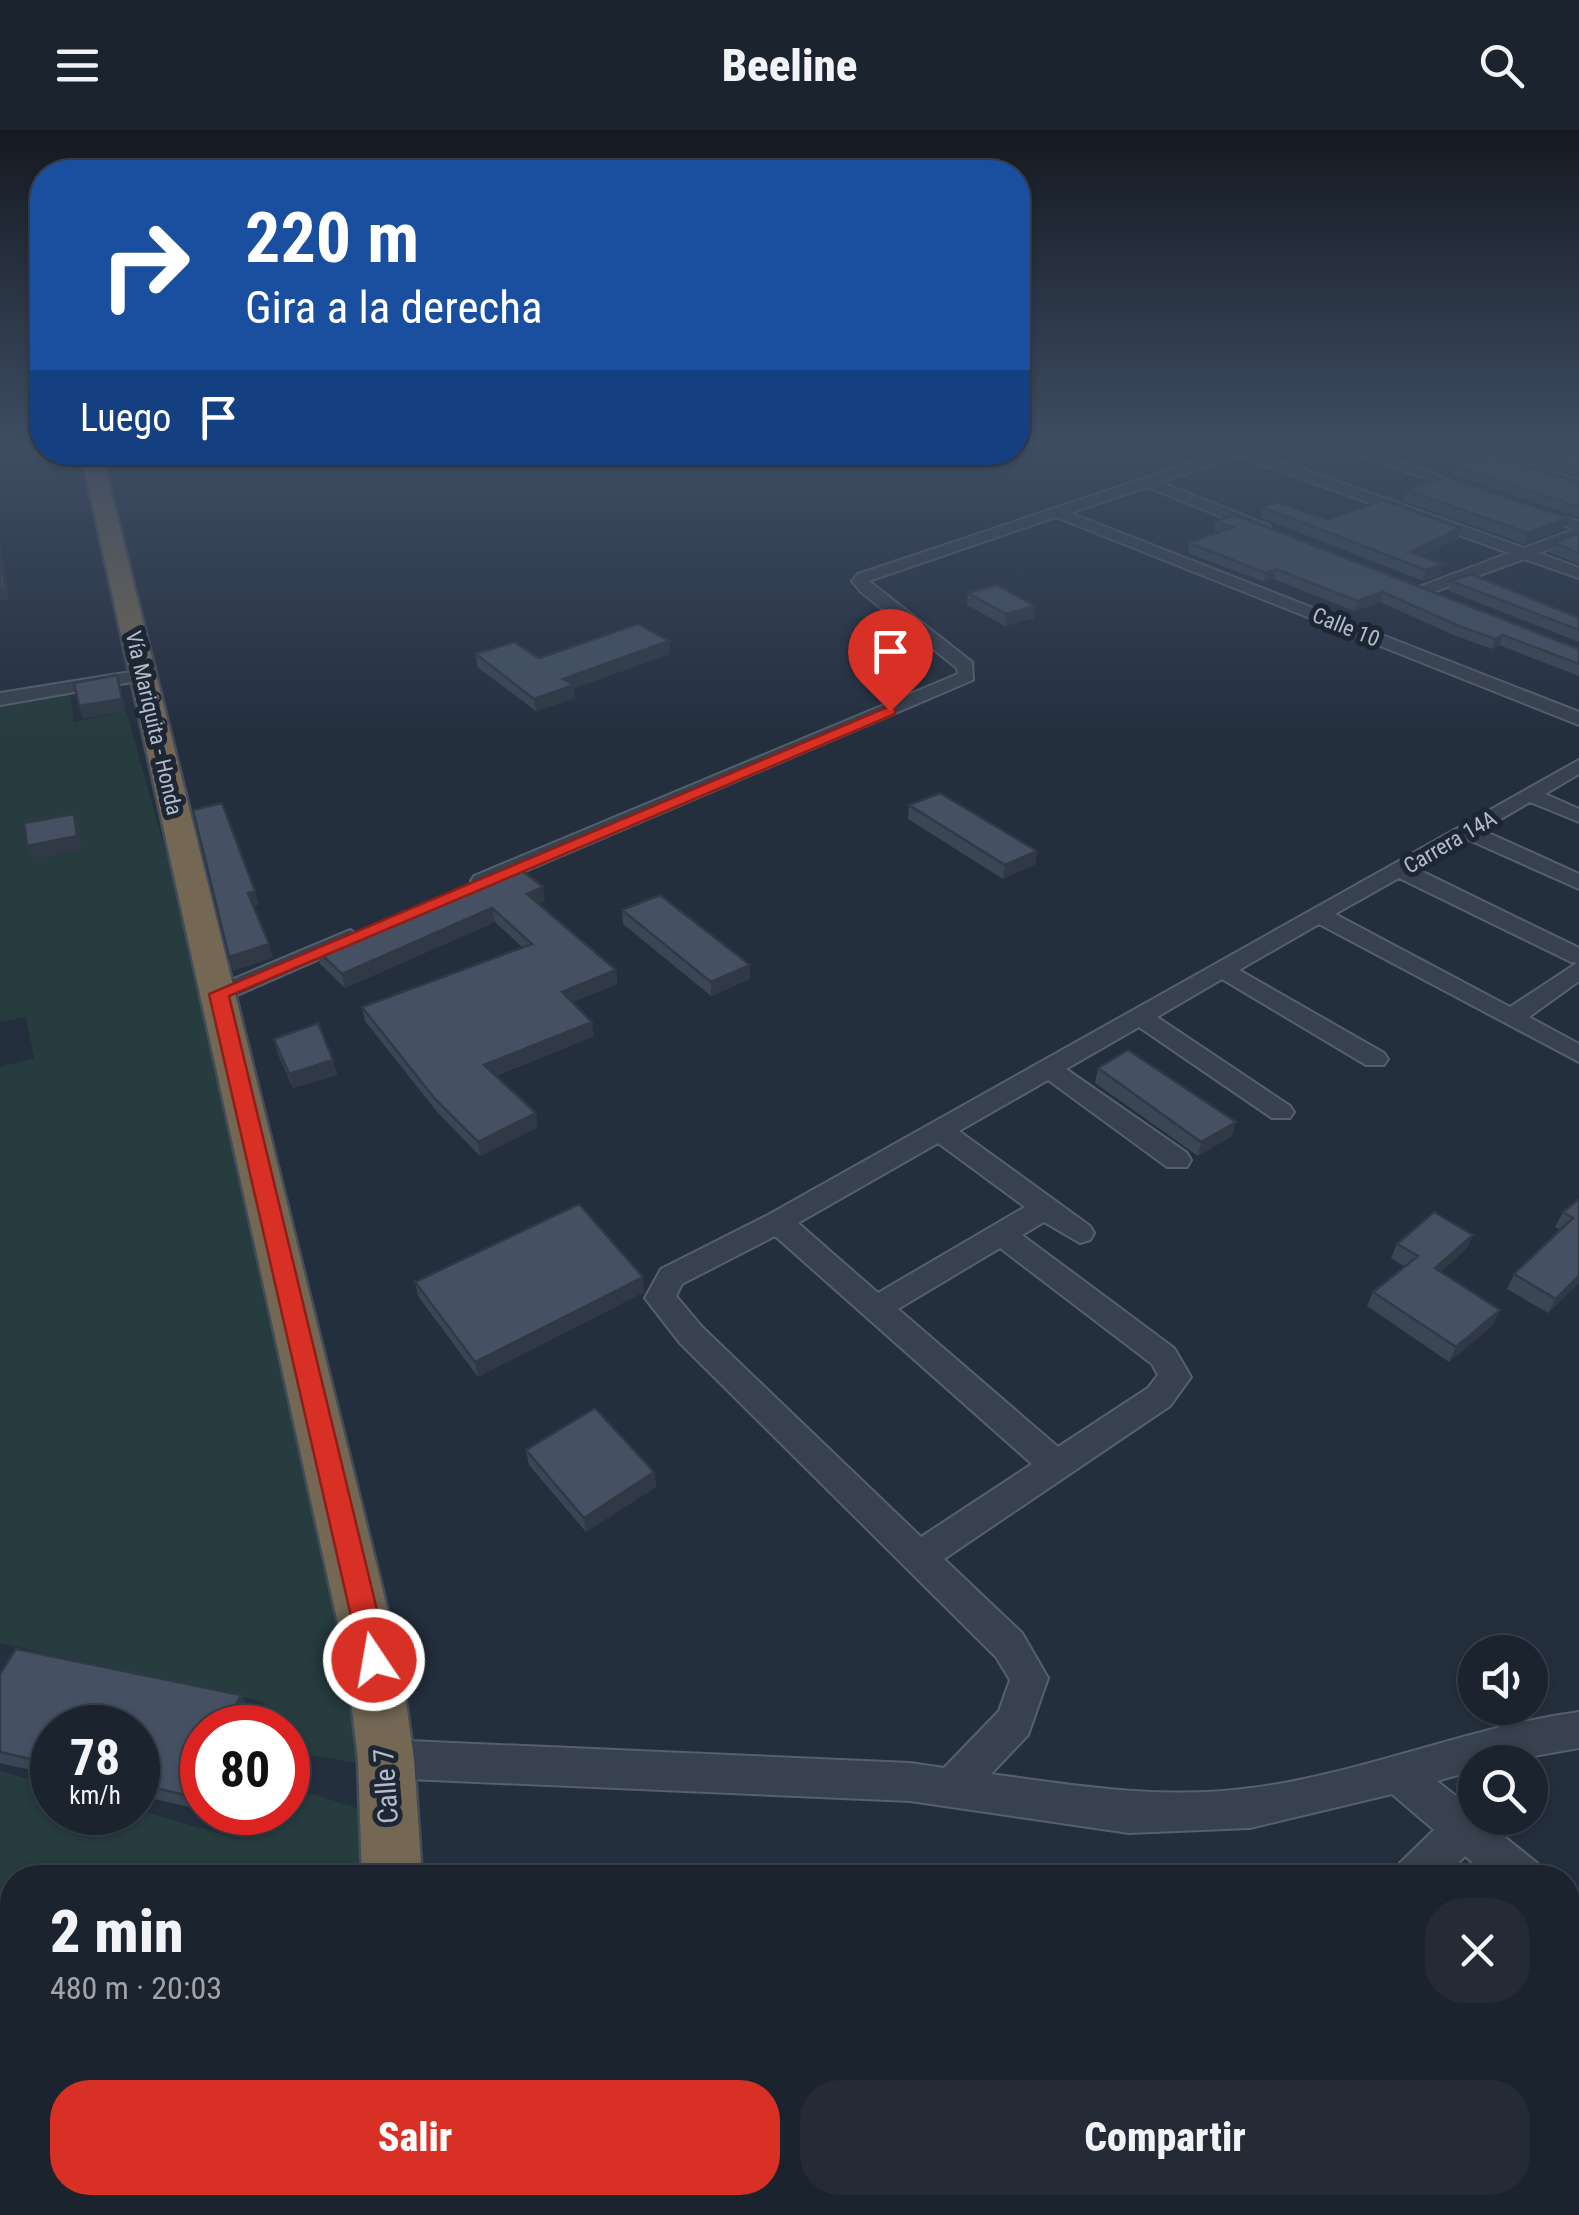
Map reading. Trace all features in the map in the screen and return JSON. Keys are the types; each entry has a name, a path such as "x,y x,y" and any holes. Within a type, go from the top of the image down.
{"highway":[{"name":"Vía Mariquita - Honda","path":"110,540 218,994"},
{"name":"Calle 7","path":"218,994 374,1660 386,1759 391,1865"}],"street":[{"path":"460,890 967,676 966,666 867,590 860,580 977,540"},
{"name":"Calle 10","path":"1127,540 1579,719"},
{"path":"1487,540 1579,573"},
{"path":"1422,591 1553,540"},
{"path":"1404,584 1439,598"},
{"path":"0,699 143,676"},
{"name":"Carrera 14A","path":"919,1557 691,1334 660,1298 671,1277 778,1222 1579,766"},
{"path":"1530,795 1579,816"},
{"path":"1467,832 1579,882"},
{"path":"1400,870 1579,957"},
{"path":"1321,916 1579,1054"},
{"path":"218,994 371,928"},
{"path":"1224,970 1375,1059"},
{"path":"1510,1018 1579,970"},
{"path":"1140,1017 1281,1112"},
{"path":"1048,1068 1177,1160"},
{"path":"940,1130 1080,1233"},
{"path":"878,1307 1046,1208"},
{"path":"778,1222 1057,1466"},
{"path":"952,1788 1015,1722 1029,1678 1009,1645 919,1557 1159,1398 1175,1377 1163,1356 1001,1234"},
{"path":"386,1759 910,1782 1146,1812 1250,1808 1398,1774 1520,1738 1579,1730"},
{"path":"1398,1774 1458,1821"},
{"path":"1428,1865 1458,1834"},
{"path":"1474,1835 1507,1865"}],"green space":[{"path":"70,693 74,722 126,711 212,1016 369,1765 310,1755 310,1705 264,1705 264,1702 0,1643 0,1067 34,1058 26,1017 0,1022 0,705"},
{"path":"0,1771 30,1780 30,1835 160,1835 160,1816 180,1822 180,1835 225,1835 239,1839 241,1835 310,1835 310,1793 375,1814 373,1865 0,1865"}],"building":[{"path":"1300,540 1579,649 1579,664 1503,635 1495,639 1459,626 1383,592 1357,601 1276,569 1266,573 1189,543"},
{"path":"1349,540 1435,540 1410,552 1444,564 1426,570"},
{"path":"1579,540 1579,553 1553,543"},
{"path":"0,552 5,587 0,588"},
{"path":"1471,574 1579,618 1579,630 1451,581"},
{"path":"997,585 1035,606 1006,614 968,593"},
{"path":"638,624 669,641 563,679 574,685 534,699 476,654 514,642 539,658"},
{"path":"117,675 122,699 79,706 74,683"},
{"path":"940,793 1037,851 1005,865 909,805"},
{"path":"222,803 255,891 248,893 269,944 229,957 193,810"},
{"path":"74,814 77,836 27,846 24,823"},
{"path":"516,866 543,887 527,894 616,970 562,992 592,1022 484,1065 536,1113 478,1142 435,1099 362,1007 532,944 492,908 342,974 317,950"},
{"path":"660,895 750,965 711,982 622,910"},
{"path":"318,1023 333,1060 289,1074 274,1039"},
{"path":"1128,1050 1236,1122 1201,1142 1098,1068"},
{"path":"1579,1199 1579,1276 1556,1299 1514,1274 1573,1218 1563,1212"},
{"path":"579,1204 643,1277 475,1362 415,1282"},
{"path":"1434,1212 1473,1235 1435,1268 1500,1310 1456,1347 1373,1292 1418,1256 1397,1244"},
{"path":"595,1408 654,1472 584,1518 526,1450"},
{"path":"16,1649 241,1695 236,1705 180,1705 180,1794 160,1789 160,1705 30,1705 30,1759 0,1752 0,1674"}],"route":[{"path":"374,1660 218,994 890,711"}]}
